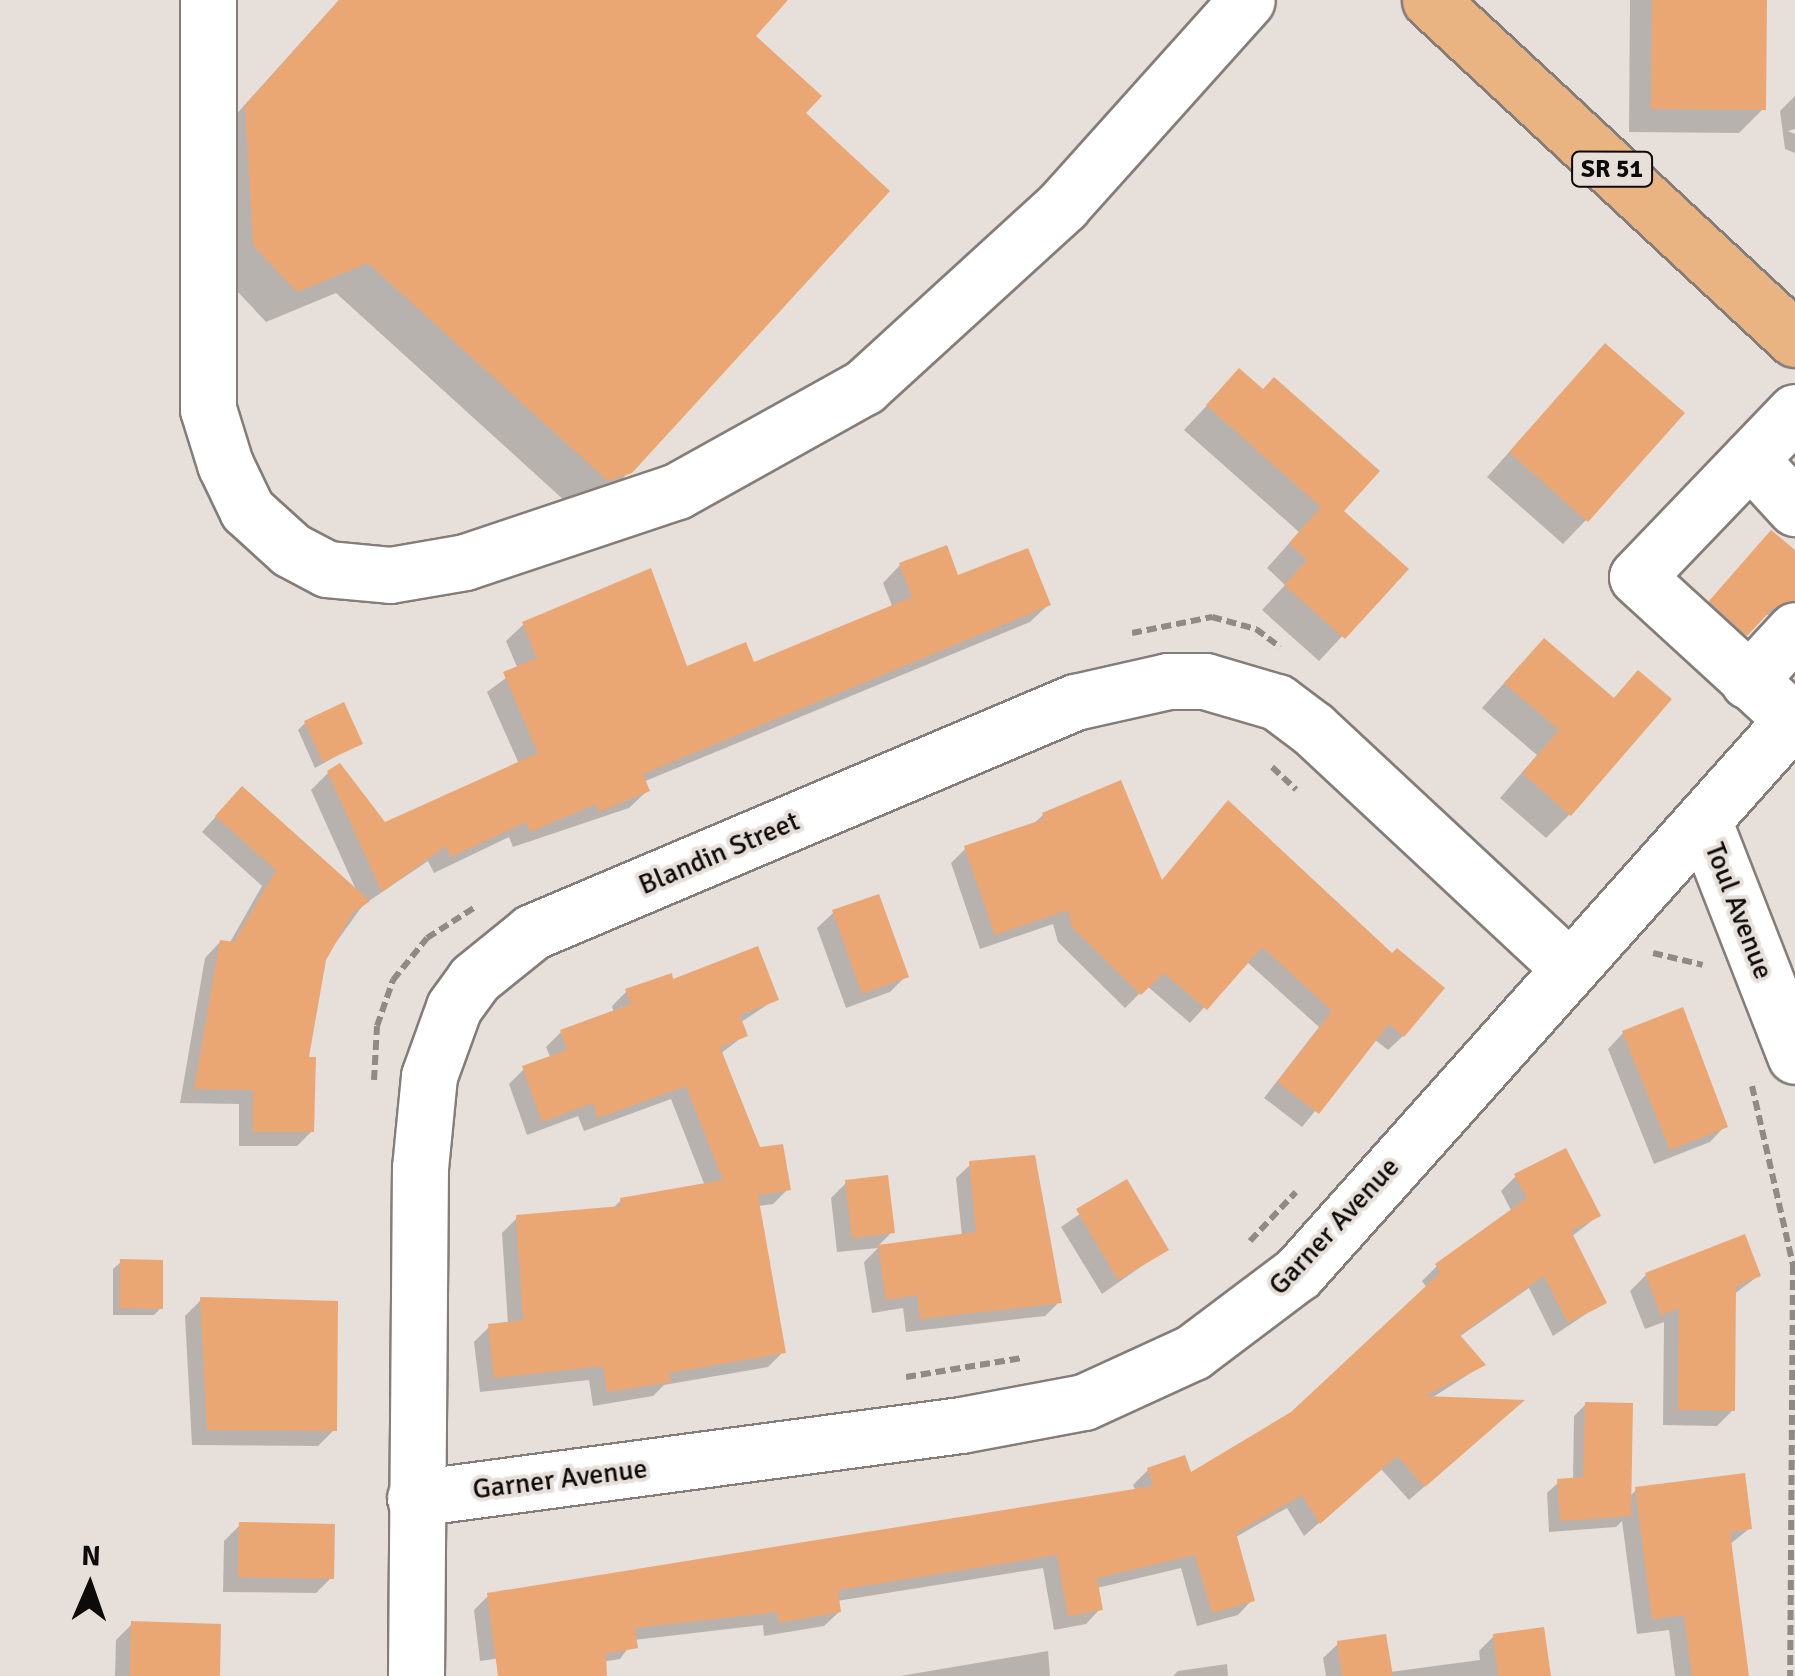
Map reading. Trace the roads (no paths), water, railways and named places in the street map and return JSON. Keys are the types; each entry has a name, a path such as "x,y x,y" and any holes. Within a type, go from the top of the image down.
{"main road":[{"name":"SR 51","path":"1430,0 1795,339"}],"street":[{"path":"208,0 208,409 224,464 246,510 291,550 327,568 390,574 465,562 677,491 864,387 1063,206 1247,0"},
{"path":"1794,720 1637,578 1795,412"},
{"path":"1750,459 1795,508"},
{"path":"1748,681 1795,630"},
{"name":"Blandin Street","path":"416,1676 414,1498 420,1168 429,1076 454,1007 474,979 532,932 1076,702 1168,681 1205,682 1277,702 1312,729 1567,966"},
{"name":"Garner Avenue","path":"414,1498 961,1425 1084,1402 1124,1387 1207,1342 1298,1273 1567,966 1704,822 1794,720"},
{"name":"Toul Avenue","path":"1704,822 1795,1056"}]}
